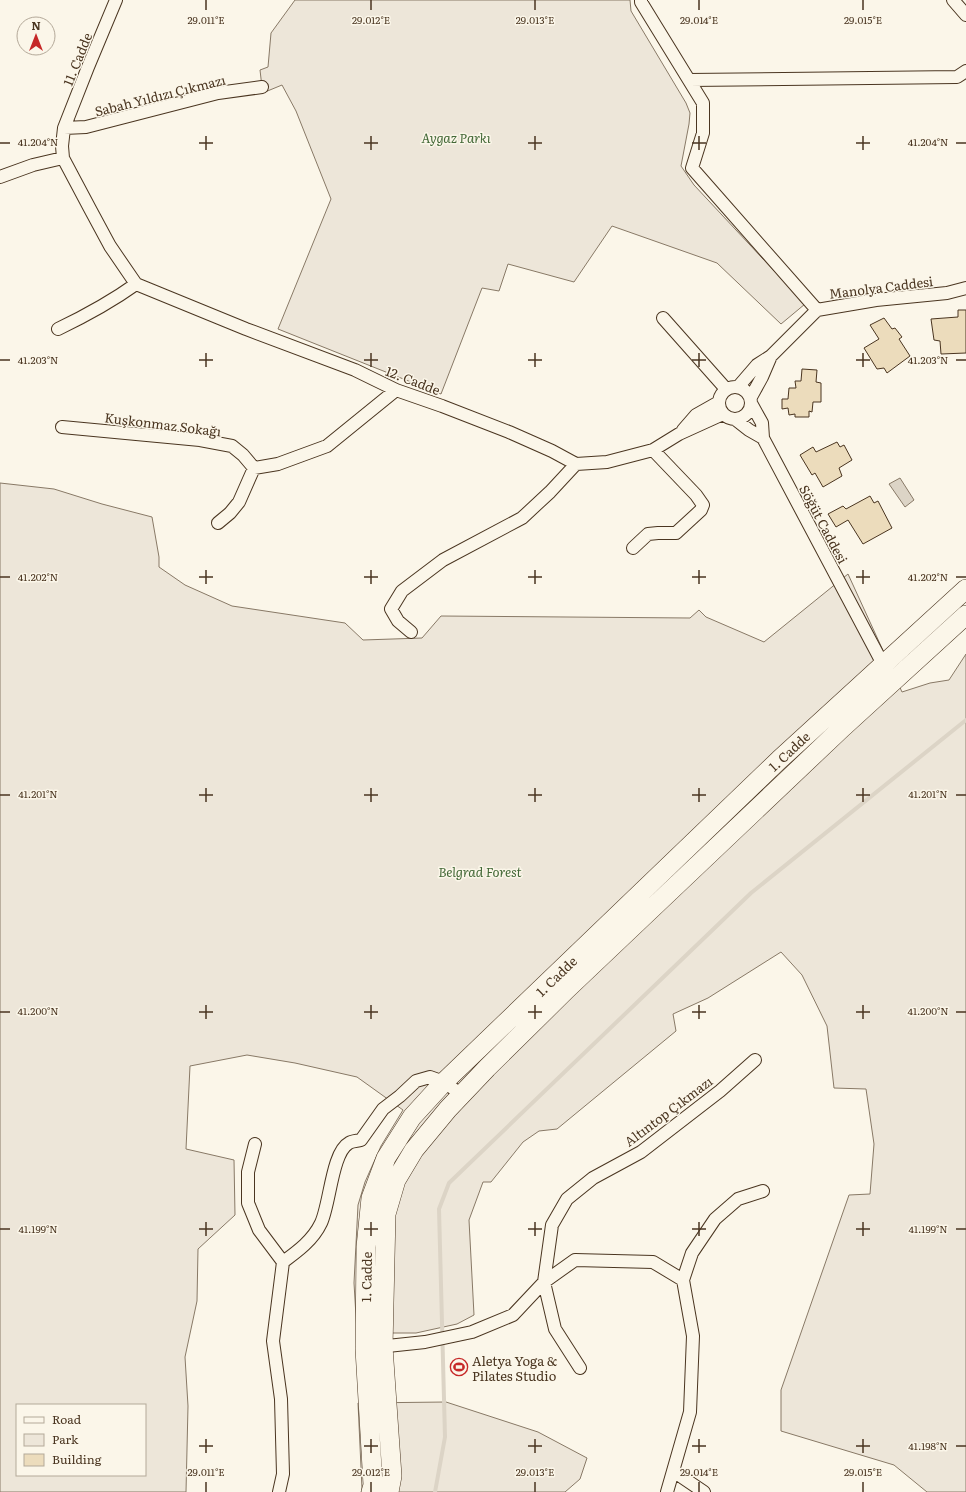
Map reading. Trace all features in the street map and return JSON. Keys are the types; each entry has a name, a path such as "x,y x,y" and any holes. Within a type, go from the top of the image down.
{"main road":[{"name":"1. Cadde","path":"389,1492 392,1476 374,1348 366,1246 371,1198 386,1158 412,1117 444,1082 779,760 966,589"},
{"name":"1. Cadde","path":"371,1492 373,1485 374,1348 386,1214 396,1180 414,1150 487,1068 566,990 966,615"}],"street":[{"name":"11. Cadde","path":"63,158 62,146 64,128 116,0"},
{"path":"641,0 703,104 703,133 692,168 817,310"},
{"path":"953,0 966,15"},
{"path":"689,80 957,77 966,71"},
{"name":"Sabah Yıldızı Çıkmazı","path":"64,128 86,127 218,93 262,87"},
{"path":"0,177 33,165 63,158 110,246 136,284 113,301 58,329"},
{"name":"12. Cadde","path":"136,284 246,329 355,370 396,390 509,432 552,451 576,464"},
{"name":"Manolya Caddesi","path":"771,356 817,310 876,300 947,293 966,288"},
{"path":"663,318 726,389"},
{"path":"738,387 757,365 771,356"},
{"path":"763,438 762,423 751,401 746,390 738,387 729,387 720,397 719,402 721,411 727,417 736,419 744,417 748,414 751,401 771,356"},
{"path":"218,523 230,513 239,502 254,468 278,464 327,446 396,390"},
{"path":"679,434 696,416 719,402"},
{"path":"411,632 398,621 391,609 402,591 443,560 522,518 550,492 576,464 607,462 653,450 679,434 724,414"},
{"path":"736,419 749,430 763,438"},
{"name":"Kuşkonmaz Sokağı","path":"62,427 200,440 232,446 254,468"},
{"name":"Söğüt Caddesi","path":"763,438 893,682"},
{"path":"633,548 648,534 676,533 701,510 703,505 696,495 653,450"},
{"name":"Altıntop Çıkmazı","path":"580,1368 555,1329 544,1282 552,1225 567,1198 592,1178 641,1152 720,1090 755,1060"},
{"path":"283,1262 307,1244 321,1223 340,1152 349,1143 361,1140 383,1109 400,1096 416,1080 430,1077 444,1082 462,1095"},
{"path":"255,1144 248,1172 248,1203 259,1230 283,1262 273,1341 281,1399 283,1474 279,1492"},
{"path":"667,1492 690,1412 693,1336 683,1280 692,1254 715,1219 738,1198 763,1191"},
{"path":"374,1348 434,1340 472,1332 513,1315 544,1282 575,1260 653,1262 683,1280"},
{"path":"673,1471 704,1492"}],"green space":[{"name":"Aygaz Parkı","path":"295,0 630,0 631,11 686,103 690,113 681,166 694,185 805,304 781,324 717,263 612,226 574,282 508,264 499,291 482,288 441,394 278,329 331,199 296,111 282,85 265,92 262,87 260,70 268,67 271,33"},
{"name":"Belgrad Forest","path":"0,483 54,489 102,504 152,517 159,557 159,567 185,585 232,606 345,623 363,640 422,638 441,616 690,618 699,610 706,617 764,642 848,574 902,692 930,683 949,680 966,654 966,1492 927,1492 894,1465 781,1431 781,1390 849,1195 870,1194 874,1144 866,1089 834,1088 827,1026 802,975 781,952 708,998 673,1014 676,1031 557,1129 539,1131 523,1142 491,1182 483,1182 469,1220 474,1315 457,1324 416,1333 357,1333 354,1283 358,1205 365,1182 381,1146 403,1110 357,1077 295,1063 247,1055 190,1066 186,1149 234,1160 235,1215 198,1249 197,1301 185,1357 188,1406 186,1492 0,1492"},
{"path":"446,1402 538,1432 587,1458 580,1479 565,1492 361,1492 358,1403"}],"shaded area":[{"path":"900,478 914,500 905,507 889,484"}],"building":[{"path":"958,310 966,310 966,353 941,354 940,341 934,340 931,319 958,317"},
{"path":"884,318 892,329 895,328 902,337 899,339 910,356 887,373 884,368 877,369 864,348 879,339 870,325"},
{"path":"802,369 817,370 816,382 821,383 821,402 813,402 812,412 809,411 809,417 795,417 795,414 789,415 788,408 782,409 782,399 788,399 789,388 796,388 795,381 801,381"},
{"path":"837,442 840,447 844,445 852,460 839,468 842,476 823,487 815,473 812,475 800,455 813,447 816,452"},
{"path":"870,496 874,503 878,501 892,528 863,544 848,520 836,527 828,514 843,506 846,509"}],"waterway":[{"path":"435,1492 445,1437 439,1209 449,1183 751,893 966,720"}],"place":[{"name":"Aletya Yoga & Pilates Studio","path":"459,1367"}]}
